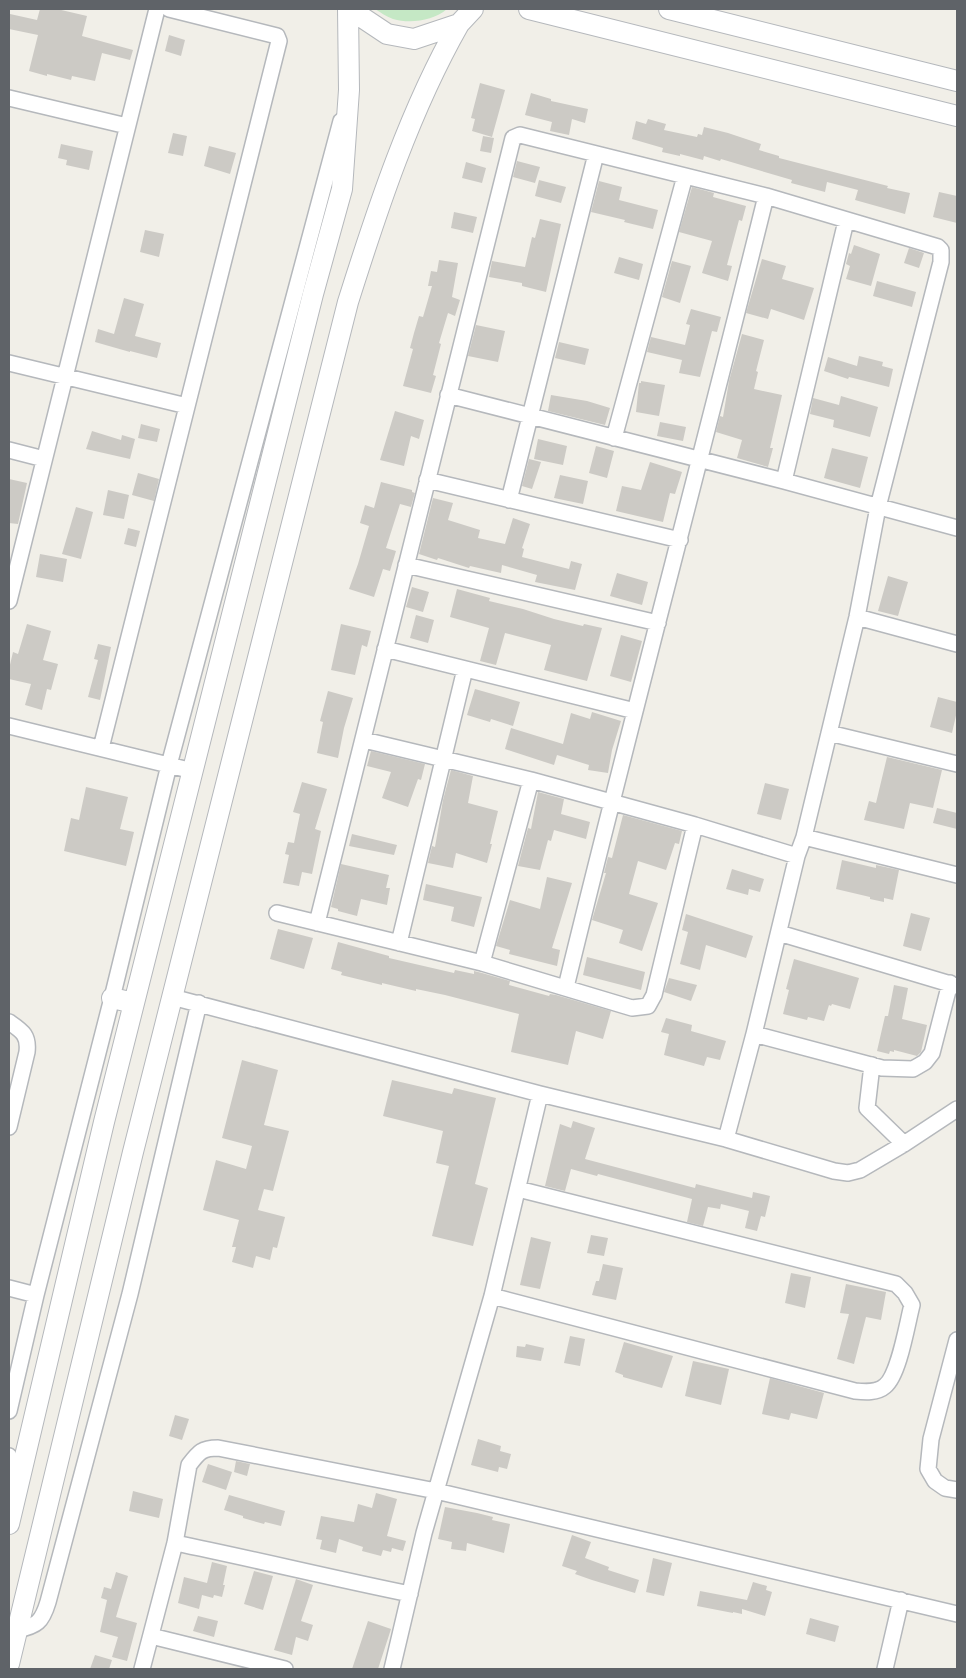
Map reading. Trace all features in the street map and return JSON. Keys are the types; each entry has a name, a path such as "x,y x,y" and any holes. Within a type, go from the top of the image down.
{"street":[{"path":"10,591 157,9"},
{"path":"101,748 279,41 277,36 169,9"},
{"path":"9,1524 104,1122 313,294 342,189 349,90 348,9"},
{"path":"353,9 357,14 387,34 414,38 459,24"},
{"path":"9,1664 133,1152 348,302 378,208 437,63 459,24 474,9"},
{"path":"529,9 957,116"},
{"path":"669,9 957,81"},
{"path":"9,1411 36,1295 170,765 349,90"},
{"path":"9,99 127,126"},
{"path":"317,923 513,138 520,135 766,196 938,247 941,250 942,256 878,507 857,617 804,837 797,856 754,1034 726,1139"},
{"path":"509,500 596,154"},
{"path":"614,438 684,176"},
{"path":"566,988 611,801 701,460 766,196"},
{"path":"784,481 846,221"},
{"path":"9,363 187,406"},
{"path":"448,395 784,481 957,528"},
{"path":"9,450 44,459"},
{"path":"427,480 680,540"},
{"path":"406,564 658,623"},
{"path":"857,617 957,644"},
{"path":"385,649 635,711"},
{"path":"399,943 465,669"},
{"path":"9,726 193,771"},
{"path":"829,733 957,764"},
{"path":"364,740 611,801 797,856"},
{"path":"482,963 531,780"},
{"path":"277,913 482,963 632,1008 648,1006 651,1002 695,825"},
{"path":"804,837 957,875"},
{"path":"754,1034 882,1068 913,1069 925,1062 932,1053 954,984 779,934"},
{"path":"172,997 540,1094 726,1139 834,1171 848,1173 860,1170 957,1109"},
{"path":"112,998 134,1003"},
{"path":"17,1630 32,1627 44,1616 128,1303 198,1003"},
{"path":"9,1022 26,1036 28,1042 9,1127"},
{"path":"872,1065 867,1108 904,1144"},
{"path":"392,1669 424,1533 492,1296 540,1094"},
{"path":"492,1296 855,1391 871,1392 884,1388 893,1377 912,1306 905,1293 896,1284 518,1189"},
{"path":"9,1288 36,1295"},
{"path":"957,1340 932,1439 928,1469 935,1481 945,1488 957,1490"},
{"path":"142,1669 175,1543 190,1465 197,1454 206,1448 228,1449 436,1491 957,1614"},
{"path":"9,1456 17,1488"},
{"path":"175,1543 253,1558 327,1577 410,1594"},
{"path":"886,1669 900,1600"},
{"path":"151,1636 285,1669"}],"green space":[{"path":"375,9 447,9 428,19 407,21 391,18"}],"building":[{"path":"40,9 57,9 87,16 82,36 133,50 130,60 102,53 95,81 72,76 71,80 29,71 38,35 9,29 10,14 37,20"},
{"path":"169,35 185,40 181,56 165,51"},
{"path":"480,83 505,90 492,137 472,131 475,119 471,118"},
{"path":"531,93 551,99 551,101 588,109 585,123 572,119 569,135 550,131 552,122 525,115"},
{"path":"648,119 666,124 664,130 697,137 698,134 702,135 704,127 728,133 761,144 759,150 779,156 779,158 910,193 905,214 855,200 858,190 827,182 825,192 791,183 792,180 721,159 720,161 704,156 703,160 662,152 663,148 632,139 636,121 646,124"},
{"path":"173,133 187,136 183,156 168,153"},
{"path":"483,136 494,138 491,153 480,151"},
{"path":"61,144 93,151 89,170 66,165 67,160 58,158"},
{"path":"209,146 236,153 230,174 204,166"},
{"path":"517,161 540,167 535,183 513,177"},
{"path":"466,162 486,168 482,183 462,178"},
{"path":"539,180 566,187 561,203 535,196"},
{"path":"599,181 622,187 619,200 658,210 653,229 591,212"},
{"path":"692,187 714,193 713,197 746,206 742,221 739,220 727,265 732,266 728,281 702,273 712,241 679,232"},
{"path":"939,192 957,196 957,223 933,217"},
{"path":"454,212 477,217 473,233 451,228"},
{"path":"540,219 561,224 546,292 522,286 522,283 489,277 492,261 525,267 532,237 535,238"},
{"path":"145,230 164,234 159,257 140,252"},
{"path":"854,245 880,254 871,286 846,279 850,266 846,264 849,253 851,254"},
{"path":"909,248 924,253 919,268 904,263"},
{"path":"619,257 643,264 639,280 614,273"},
{"path":"762,259 786,266 782,279 814,288 804,320 771,309 768,319 746,313"},
{"path":"439,260 458,263 452,297 460,300 455,316 448,313 439,343 441,344 433,375 436,376 431,393 403,386 413,349 410,348 414,333 419,316 423,317 432,286 428,286 431,271 437,272"},
{"path":"672,261 691,266 680,303 662,297"},
{"path":"877,281 916,292 912,307 873,296"},
{"path":"124,298 144,304 135,336 161,343 157,358 95,342 98,329 114,334"},
{"path":"691,309 721,317 717,332 712,331 700,377 679,373 682,360 647,352 651,337 685,345 690,325 686,324"},
{"path":"476,325 505,331 498,362 468,356"},
{"path":"742,334 764,340 756,371 758,372 754,389 782,395 770,448 773,448 768,467 737,458 742,440 716,432 720,416 723,417 729,381"},
{"path":"559,342 589,349 585,365 555,358"},
{"path":"859,356 883,362 882,366 893,369 889,387 849,377 848,379 824,371 828,357 857,366"},
{"path":"641,381 665,385 659,416 636,412 639,383"},
{"path":"551,395 587,401 610,408 605,425 548,411"},
{"path":"841,396 878,407 870,437 833,427 834,420 810,414 813,398 839,405"},
{"path":"395,411 424,420 419,439 411,436 404,466 380,460"},
{"path":"660,422 686,427 683,441 657,436"},
{"path":"141,424 160,429 157,442 138,438"},
{"path":"92,431 121,440 122,435 135,439 130,459 86,449"},
{"path":"538,439 567,446 563,465 534,459"},
{"path":"596,446 614,451 607,478 589,473"},
{"path":"832,448 868,457 860,488 824,478"},
{"path":"529,459 541,462 532,489 522,486"},
{"path":"650,462 682,472 675,494 670,493 663,522 616,511 622,486 641,490"},
{"path":"138,473 159,479 154,501 132,495"},
{"path":"560,475 588,481 583,504 554,498"},
{"path":"9,479 27,483 18,524 9,523"},
{"path":"381,482 412,490 415,493 411,507 400,504 386,548 396,551 390,571 383,569 374,597 349,589 369,526 360,523 365,505 374,508"},
{"path":"108,490 129,495 124,519 103,515"},
{"path":"433,498 453,503 448,520 480,530 478,538 505,544 513,518 530,524 522,548 524,549 522,557 569,569 571,561 582,564 575,590 535,582 537,575 502,565 501,573 470,566 469,568 419,554"},
{"path":"76,507 93,512 81,559 62,554"},
{"path":"128,528 140,531 136,547 124,544"},
{"path":"40,554 67,559 63,582 36,577"},
{"path":"617,573 648,582 642,605 610,596"},
{"path":"888,576 908,582 898,616 878,611"},
{"path":"412,587 429,592 423,612 406,607"},
{"path":"457,589 490,598 489,601 554,619 583,626 584,624 602,628 587,681 544,670 551,645 505,633 496,665 480,661 489,628 450,617"},
{"path":"416,615 434,620 428,643 410,638"},
{"path":"27,624 51,631 43,660 58,664 51,690 47,689 42,710 25,705 31,684 9,679 13,652 18,654"},
{"path":"341,624 371,631 367,647 362,645 355,675 331,670"},
{"path":"621,635 642,641 631,682 610,676"},
{"path":"98,644 111,647 100,700 88,697 98,660 94,659"},
{"path":"475,689 520,702 513,726 491,719 490,722 467,715"},
{"path":"328,691 353,698 338,758 317,753 323,722 320,721"},
{"path":"938,697 957,702 952,733 930,727"},
{"path":"592,712 621,721 612,750 608,773 588,770 589,765 557,755 554,765 505,749 511,728 563,744 571,713 590,719"},
{"path":"371,751 425,764 421,780 418,779 408,807 382,798 391,772 367,766"},
{"path":"887,757 942,770 933,808 910,803 904,829 864,820 869,801 876,803"},
{"path":"451,770 473,776 468,803 498,811 487,863 456,853 453,868 428,863 432,846 435,847 443,800"},
{"path":"302,782 327,789 315,829 321,831 312,874 302,872 299,886 283,883 289,855 285,854 288,842 294,843 300,814 293,812"},
{"path":"765,783 789,789 781,820 757,814"},
{"path":"86,787 128,797 120,829 134,832 126,866 64,851 71,818 79,820"},
{"path":"538,792 564,799 561,814 590,822 586,839 554,830 551,841 548,840 540,870 518,866 528,828 531,829"},
{"path":"937,808 957,813 957,829 933,823"},
{"path":"623,815 682,831 679,844 675,843 666,870 638,861 629,894 658,903 642,951 619,943 623,930 592,920 606,873 604,873 608,857 612,858"},
{"path":"352,834 397,845 394,855 349,846"},
{"path":"842,860 876,868 876,865 899,870 893,900 884,898 884,902 836,889"},
{"path":"341,864 389,875 386,888 390,888 387,905 361,899 357,916 331,907"},
{"path":"732,869 764,879 760,892 749,889 748,895 726,889"},
{"path":"547,877 572,883 552,948 560,950 557,966 509,954 510,950 496,946 510,900 540,909"},
{"path":"426,884 482,897 474,927 451,921 454,907 423,900"},
{"path":"911,913 930,918 921,951 903,946"},
{"path":"686,914 753,936 746,958 706,945 700,970 680,964 688,932 682,930"},
{"path":"278,929 313,938 304,969 270,959"},
{"path":"338,942 389,956 389,958 454,973 455,970 474,974 474,971 482,973 510,981 509,985 549,996 550,994 556,995 611,1011 603,1039 576,1031 568,1065 511,1052 519,1014 445,995 382,983 382,985 341,975 342,972 331,969"},
{"path":"587,957 645,972 641,990 583,975"},
{"path":"794,959 859,978 850,1009 832,1004 831,1006 829,1005 824,1021 808,1017 807,1020 783,1014 789,990 786,989"},
{"path":"669,978 697,985 691,1001 664,992"},
{"path":"894,985 908,988 902,1019 927,1025 921,1052 917,1056 894,1050 894,1052 890,1051 889,1054 877,1051 885,1016 888,1016"},
{"path":"666,1018 692,1025 691,1031 726,1041 720,1060 707,1057 704,1066 664,1055 669,1034 661,1032"},
{"path":"242,1060 278,1070 264,1125 289,1131 273,1191 264,1189 258,1210 285,1217 277,1248 273,1247 270,1260 256,1256 253,1268 232,1262 236,1247 232,1247 239,1220 203,1210 216,1160 246,1169 252,1146 222,1138"},
{"path":"392,1080 452,1094 454,1088 496,1098 475,1184 488,1188 473,1246 432,1236 449,1166 436,1163 443,1131 383,1116"},
{"path":"573,1121 595,1128 585,1159 695,1188 696,1184 752,1198 753,1192 770,1196 765,1217 761,1216 757,1231 745,1228 749,1211 721,1204 720,1209 708,1207 703,1226 687,1222 692,1199 598,1174 597,1176 571,1169 565,1191 545,1186 560,1124 571,1128"},
{"path":"591,1235 608,1238 604,1256 587,1253"},
{"path":"531,1237 551,1242 540,1289 520,1285"},
{"path":"603,1264 623,1268 616,1300 592,1295 596,1281 599,1281"},
{"path":"791,1273 811,1277 805,1308 785,1303"},
{"path":"846,1284 886,1292 881,1320 866,1317 854,1364 837,1359 849,1314 840,1313"},
{"path":"570,1336 585,1339 580,1366 564,1363"},
{"path":"624,1342 673,1356 662,1388 623,1377 623,1375 615,1372"},
{"path":"526,1344 544,1348 541,1361 516,1357 517,1346 525,1347"},
{"path":"693,1361 729,1369 721,1405 685,1396"},
{"path":"770,1378 824,1393 817,1419 791,1413 789,1420 762,1414"},
{"path":"175,1415 189,1419 182,1440 169,1436"},
{"path":"478,1439 501,1446 500,1451 511,1454 507,1469 499,1467 498,1472 471,1465"},
{"path":"236,1461 250,1464 247,1476 234,1472"},
{"path":"208,1464 232,1472 226,1490 202,1482"},
{"path":"133,1491 163,1499 159,1518 129,1511"},
{"path":"376,1493 397,1499 387,1536 406,1541 403,1551 392,1548 391,1552 383,1550 381,1556 362,1551 363,1547 339,1539 336,1553 320,1549 322,1540 316,1539 321,1516 354,1522 358,1504 372,1508"},
{"path":"229,1495 285,1511 281,1526 265,1522 264,1524 224,1510"},
{"path":"445,1507 493,1517 492,1520 510,1524 504,1553 467,1543 466,1551 451,1549 452,1542 438,1539"},
{"path":"572,1535 591,1542 585,1558 609,1567 608,1570 639,1580 635,1593 575,1574 577,1571 562,1566"},
{"path":"653,1558 672,1563 664,1596 646,1592"},
{"path":"212,1562 227,1566 222,1597 214,1595 213,1598 202,1595 199,1609 178,1603 184,1577 207,1583"},
{"path":"254,1571 273,1576 263,1610 244,1604"},
{"path":"116,1572 128,1576 116,1617 137,1623 127,1661 112,1657 118,1637 100,1632 107,1600 101,1598 104,1587 111,1589"},
{"path":"296,1579 313,1585 301,1621 313,1625 308,1641 296,1637 292,1655 274,1650"},
{"path":"753,1582 767,1586 766,1590 772,1592 765,1616 742,1609 742,1614 697,1606 700,1591 747,1600"},
{"path":"198,1616 218,1621 214,1637 193,1631"},
{"path":"810,1618 839,1626 835,1642 806,1634"},
{"path":"368,1621 391,1629 378,1669 352,1669"},
{"path":"95,1655 112,1660 109,1669 90,1669"}]}
